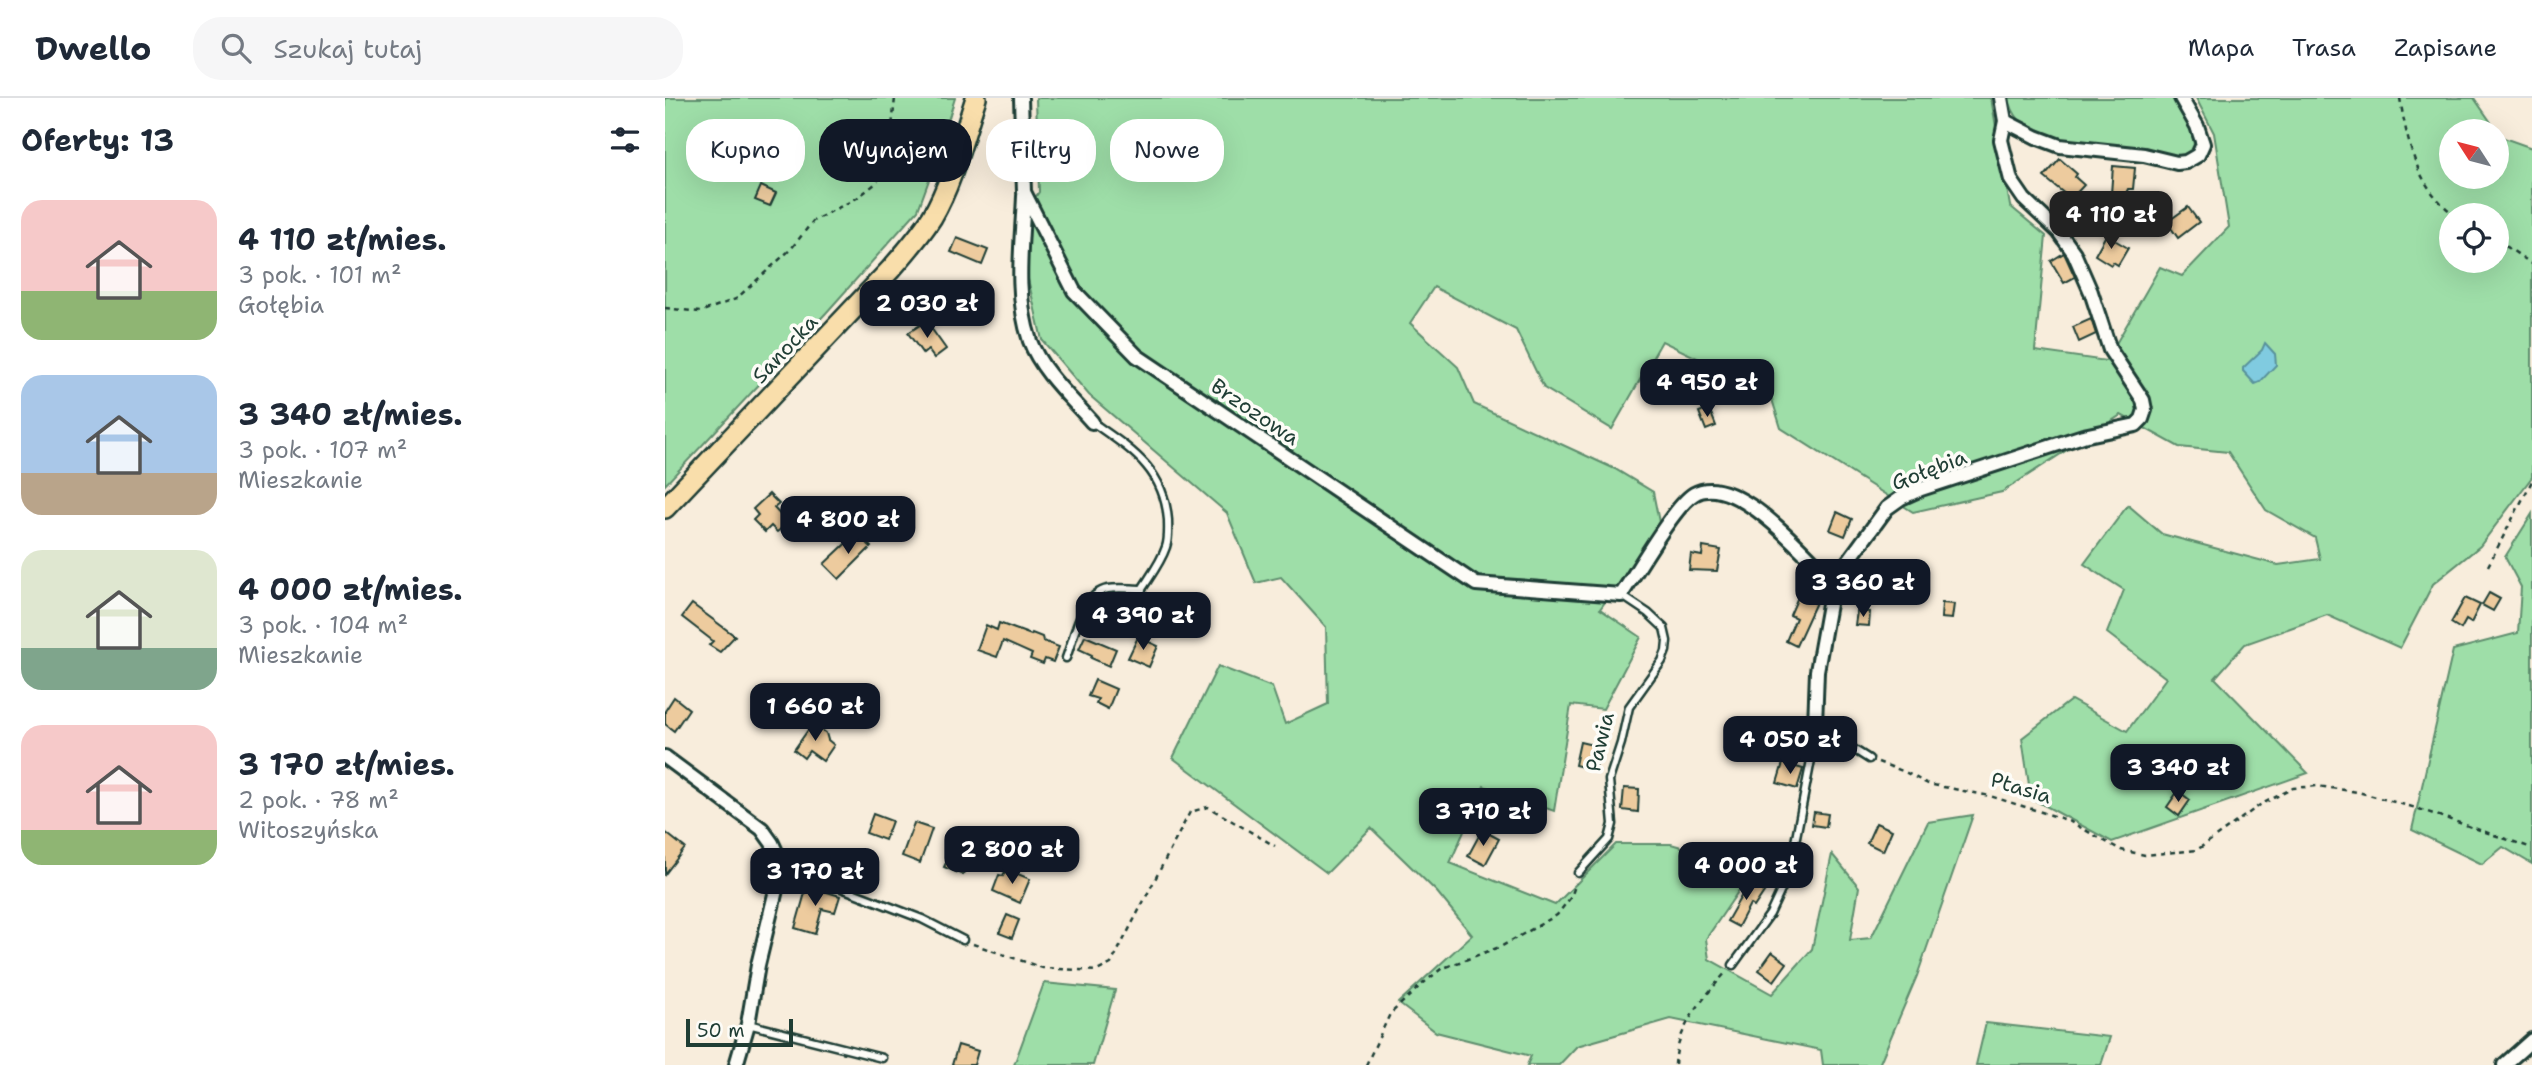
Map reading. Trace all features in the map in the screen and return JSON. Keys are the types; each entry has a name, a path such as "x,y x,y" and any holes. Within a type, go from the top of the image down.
{"main road":[{"name":"Sanocka","path":"665,508 914,242 930,219 946,187 976,98"}],"street":[{"name":"Brzozowa","path":"1021,98 1024,192 1074,291 1137,356 1476,584 1622,595"},
{"name":"Gołębia","path":"1815,725 1817,671 1833,582 1887,508 1901,498 2083,436 2136,425 2145,410 2143,400 2111,350 2074,253 2059,232 2024,199 2011,180 2001,140 2005,121 2001,98"},
{"path":"2005,121 2060,146 2144,155 2177,163 2186,162 2198,155 2203,144 2197,126 2181,98"},
{"path":"1024,192 1020,297 1031,342 1049,372 1092,422"},
{"path":"1622,595 1677,511 1695,493 1706,490 1736,498 1765,516 1801,547 1833,582"},
{"path":"665,757 762,829 782,865 758,965 748,1024 736,1065"},
{"path":"2504,1065 2532,1040"}],"lane":[{"path":"1092,422 1138,456 1151,471 1164,496 1168,544 1142,589 1142,597 1148,610"},
{"path":"1066,658 1087,606 1093,598 1107,589 1142,589"},
{"name":"Pawia","path":"1579,873 1609,839 1613,824 1609,780 1629,707 1662,661 1666,651 1664,628 1622,595"},
{"path":"1815,725 1869,759"},
{"name":"Gołębia","path":"1733,965 1770,914 1789,873 1811,761 1815,725"},
{"path":"782,865 922,919 963,940"},
{"path":"748,1024 882,1058"}],"path":[{"path":"665,308 700,312 736,299 792,249 813,221 857,198 875,184 888,166 895,98"},
{"path":"2400,98 2410,147 2427,189 2440,203"},
{"path":"2509,248 2532,264"},
{"path":"2488,566 2532,481"},
{"name":"Ptasia","path":"1869,759 1928,784 1990,796 2067,820 2120,850 2145,855 2197,850 2260,805 2293,788 2317,786 2358,792 2416,808 2532,848"},
{"path":"963,940 1043,968 1097,971 1111,964 1190,812 1207,807 1275,846"},
{"path":"1366,1065 1390,1014 1420,986 1441,969 1502,946 1557,915 1571,897 1579,873"},
{"path":"1675,1065 1680,1037 1687,1021 1733,965"}],"green space":[{"path":"665,98 955,98 949,119 819,119 819,182 928,182 918,210 665,485"},
{"path":"1036,98 1991,98 2010,206 2046,236 2035,351 2106,361 2160,267 2182,276 2229,227 2214,133 2196,98 2474,98 2489,119 2439,119 2439,189 2509,189 2509,140 2532,148 2532,477 2480,546 2433,584 2400,648 2327,615 2245,644 2215,678 2308,773 2112,842 2031,798 2022,738 2071,700 2127,731 2166,678 2107,633 2124,590 2084,564 2128,505 2162,534 2278,565 2320,559 2315,538 2266,510 2228,452 2179,447 2121,415 2002,492 1913,512 1781,428 1770,393 1662,341 1612,429 1544,388 1516,330 1434,287 1410,323 1458,367 1474,404 1615,469 1653,492 1660,527 1600,609 1641,637 1603,709 1571,705 1554,811 1484,786 1450,863 1555,905 1616,844 1671,844 1720,861 1754,868 1706,939 1709,959 1772,994 1812,949 1832,854 1859,887 1850,940 1871,938 1928,822 1973,815 1917,976 1879,1065 1823,1065 1821,1050 1671,1019 1577,1046 1559,1065 1527,1065 1531,1056 1436,1032 1398,1003 1472,935 1437,892 1371,828 1327,873 1173,758 1218,666 1272,687 1285,724 1328,704 1326,627 1281,577 1256,583 1227,513 1089,395 1042,340 1025,266 1027,209 1039,192 1039,182 1096,182 1096,119 1037,119"},
{"path":"2009,98 2177,98 2179,110 2190,126 2195,149 2186,157 2177,158 2127,146 2075,144 2050,139 2023,124 2015,115"},
{"path":"2532,514 2532,864 2503,847 2482,864 2412,830 2453,650 2518,633 2521,587 2505,557"},
{"path":"1044,983 1115,990 1093,1065 1014,1065"},
{"path":"1986,1023 2110,1037 2101,1065 1976,1065"}],"water":[{"path":"2265,343 2275,354 2276,365 2255,384 2243,368 2262,350"}],"building":[{"path":"2060,159 2077,174 2075,177 2084,185 2071,199 2044,177"},
{"path":"2113,166 2135,168 2133,189 2128,189 2111,224 2100,218 2111,194"},
{"path":"761,186 776,193 770,206 755,200"},
{"path":"2188,207 2199,222 2178,238 2167,222"},
{"path":"2106,235 2128,248 2118,265 2113,262 2111,265 2095,255"},
{"path":"957,238 988,250 982,265 951,252"},
{"path":"2064,253 2075,277 2064,283 2051,261"},
{"path":"2091,319 2096,334 2079,342 2073,327"},
{"path":"926,321 946,349 934,358 928,350 923,354 908,333"},
{"path":"1709,408 1716,426 1706,430 1699,412"},
{"path":"769,494 779,504 774,508 788,523 777,532 771,526 765,532 753,520 758,515 753,509"},
{"path":"1837,512 1852,519 1845,536 1830,530"},
{"path":"857,533 871,547 839,579 824,564"},
{"path":"1703,547 1721,550 1717,571 1689,570 1691,554 1702,556"},
{"path":"1801,590 1818,598 1796,646 1786,641 1796,618 1790,615"},
{"path":"2489,593 2500,599 2493,611 2482,605"},
{"path":"2465,598 2480,605 2471,623 2466,620 2461,629 2451,623"},
{"path":"1942,603 1954,604 1952,619 1941,618"},
{"path":"692,604 735,636 720,652 709,645 713,641 682,617"},
{"path":"1857,611 1870,612 1869,626 1855,625"},
{"path":"999,623 1042,637 1043,641 1059,647 1053,662 1045,659 1043,664 1030,659 1032,654 1003,641 997,657 977,650 986,625 997,630"},
{"path":"1085,636 1116,649 1109,666 1079,649"},
{"path":"1138,637 1158,646 1149,667 1128,658"},
{"path":"1095,680 1116,689 1108,709 1096,703 1098,699 1088,696"},
{"path":"674,697 689,709 674,731 665,724 665,711"},
{"path":"813,723 826,733 828,740 834,745 823,761 809,751 804,758 794,750"},
{"path":"1580,742 1601,747 1595,770 1575,765"},
{"path":"1783,763 1803,769 1797,789 1777,783"},
{"path":"1624,788 1639,789 1638,812 1622,810"},
{"path":"2178,791 2190,800 2179,816 2167,807"},
{"path":"1814,812 1828,814 1826,827 1812,825"},
{"path":"873,814 892,821 885,840 866,833"},
{"path":"914,823 932,829 920,863 902,856"},
{"path":"1876,823 1892,830 1883,851 1867,843"},
{"path":"1482,830 1499,839 1485,865 1468,856"},
{"path":"665,832 685,848 665,874"},
{"path":"954,846 973,855 963,875 944,867"},
{"path":"1006,869 1030,879 1020,903 993,891 999,875 1003,876"},
{"path":"1751,879 1766,889 1754,907 1750,904 1738,927 1727,921"},
{"path":"807,886 840,896 835,912 822,909 815,934 795,928"},
{"path":"1007,915 1019,920 1012,938 999,933"},
{"path":"1772,952 1787,963 1774,981 1759,970"},
{"path":"958,1045 978,1051 974,1065 952,1065"}]}
